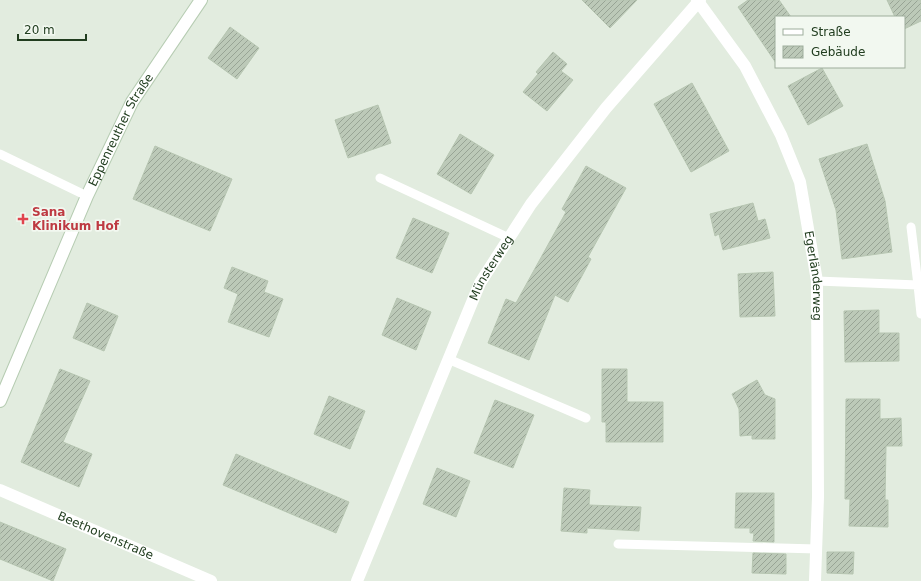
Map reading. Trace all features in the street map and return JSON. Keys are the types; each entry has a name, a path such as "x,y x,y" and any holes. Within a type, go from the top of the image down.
{"street":[{"name":"Eppenreuther Straße","path":"0,401 87,196 132,102 201,0"},
{"name":"Münsterweg","path":"357,581 480,283 531,204 606,108 699,1"},
{"name":"Egerländerweg","path":"699,1 744,66 781,135 800,182 817,281 817,549 815,581"},
{"name":"Beethovenstraße","path":"0,490 212,581"}],"lane":[{"path":"0,154 87,196"},
{"path":"380,178 509,238"},
{"path":"911,227 921,314"},
{"path":"817,281 918,285"},
{"path":"448,359 586,418"},
{"path":"618,544 817,549"}],"building":[{"path":"582,0 637,0 610,28"},
{"path":"748,0 779,0 790,16 775,16 775,62 738,7"},
{"path":"887,0 921,0 921,21 905,29 905,16 895,16"},
{"path":"230,27 259,48 237,79 208,58"},
{"path":"553,52 567,64 561,71 573,80 547,111 523,92 538,74 536,72"},
{"path":"822,68 843,106 808,125 788,86"},
{"path":"692,83 729,151 691,172 654,104"},
{"path":"378,105 391,143 348,158 335,120"},
{"path":"460,134 494,155 471,194 437,174"},
{"path":"867,144 885,201 892,252 842,259 836,210 819,159"},
{"path":"155,146 232,179 210,231 133,199"},
{"path":"586,166 626,188 588,257 591,259 568,302 555,295 529,360 488,343 506,299 516,303 566,212 562,209"},
{"path":"753,203 758,221 765,219 770,238 723,250 719,234 715,236 710,214"},
{"path":"413,218 449,233 432,273 396,258"},
{"path":"232,267 268,281 264,292 283,299 269,337 228,322 238,294 224,288"},
{"path":"773,272 775,316 740,317 738,274"},
{"path":"397,298 431,312 416,350 382,335"},
{"path":"87,303 118,316 104,351 73,338"},
{"path":"879,310 879,333 899,333 899,361 845,362 844,311"},
{"path":"60,369 90,381 63,442 92,454 79,487 21,462"},
{"path":"602,369 627,369 627,402 663,402 663,442 606,442 606,422 602,422"},
{"path":"757,380 765,395 775,399 775,439 752,439 752,435 740,436 739,409 732,394"},
{"path":"329,396 365,411 350,449 314,434"},
{"path":"846,399 880,399 880,419 901,418 902,446 886,446 885,500 888,500 888,527 849,526 850,499 845,499"},
{"path":"495,400 534,415 513,468 474,453"},
{"path":"236,454 349,502 336,533 223,485"},
{"path":"437,468 470,481 456,517 423,504"},
{"path":"564,488 590,490 589,505 641,507 639,531 587,528 587,533 561,531"},
{"path":"736,493 774,493 774,542 753,541 754,533 750,533 750,528 735,528"},
{"path":"0,522 66,549 53,581 0,559"},
{"path":"827,552 854,552 853,574 827,573"},
{"path":"753,553 786,554 786,574 752,573"}],"place":[{"name":"Sana Klinikum Hof","path":"23,219"}]}
